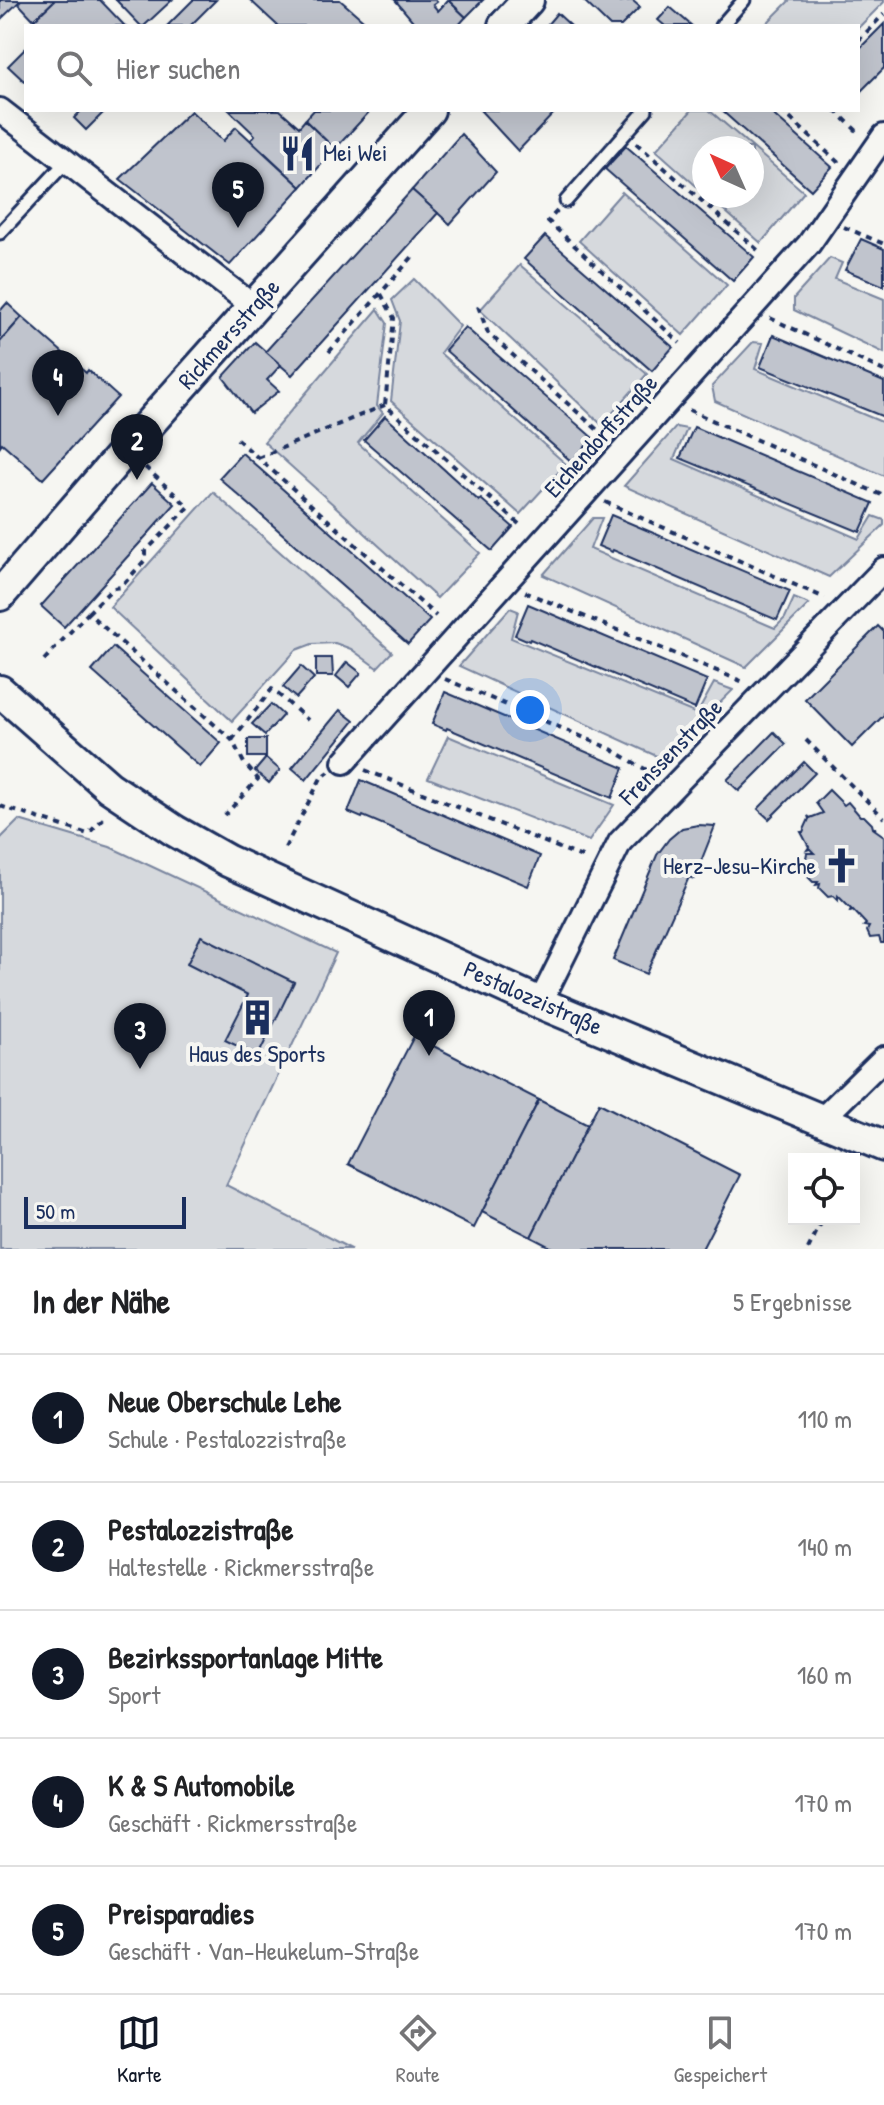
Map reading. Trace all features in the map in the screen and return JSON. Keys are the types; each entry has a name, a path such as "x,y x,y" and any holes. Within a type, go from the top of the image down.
{"street":[{"path":"506,24 528,0"},
{"path":"0,110 253,306"},
{"name":"Rickmersstraße","path":"0,595 427,112"},
{"name":"Eichendorffstraße","path":"344,762 809,244 874,136"},
{"name":"Frenssenstraße","path":"540,1003 620,842 846,608 880,582"},
{"name":"Pestalozzistraße","path":"0,691 109,787 175,831 228,861 540,1003 884,1146"},
{"path":"821,1120 884,1058"}],"lane":[{"path":"723,24 744,0"},
{"path":"566,201 644,112"},
{"path":"0,233 66,162"}],"path":[{"path":"860,39 884,14"},
{"path":"783,112 840,164"},
{"path":"838,112 874,136"},
{"path":"625,133 760,252"},
{"path":"566,201 548,221 680,343"},
{"path":"826,220 884,244"},
{"path":"329,352 415,254"},
{"path":"381,294 394,318 385,405"},
{"path":"478,306 488,333 601,433"},
{"path":"751,309 884,371"},
{"path":"668,401 884,496"},
{"path":"258,458 385,405"},
{"path":"385,405 519,524"},
{"path":"237,439 436,616"},
{"path":"44,660 113,588 121,587 145,560 145,552 189,507 126,449"},
{"path":"585,493 846,608"},
{"path":"504,583 751,685 762,695"},
{"path":"88,613 232,740 244,763 258,779 225,815"},
{"path":"425,671 611,749 674,787"},
{"path":"232,740 272,689 308,720"},
{"path":"806,740 884,818"},
{"path":"285,848 321,778 344,762 608,867"},
{"path":"0,806 88,834 125,797"},
{"path":"808,1249 820,1225"}],"shaded area":[{"path":"790,0 884,0 860,26 766,24"},
{"path":"690,112 711,112 739,136 692,136 692,182 656,150"},
{"path":"764,157 804,192 761,243 722,208 764,208"},
{"path":"622,192 727,285 683,335 579,241"},
{"path":"830,258 842,263 835,279 884,299 884,353 794,310 794,298"},
{"path":"520,265 647,374 602,425 480,310"},
{"path":"414,279 460,326 440,353 566,464 520,514 391,401 400,321 392,300"},
{"path":"378,309 387,323 377,406 383,413 358,443 480,553 437,598 264,442"},
{"path":"753,342 763,343 755,369 884,423 884,476 715,401 712,386"},
{"path":"676,427 687,429 674,459 859,539 873,516 884,520 884,525 829,577 624,486"},
{"path":"213,492 392,652 377,668 351,649 335,643 312,644 296,650 232,721 110,607"},
{"path":"593,518 602,518 590,549 775,628 785,618 794,598 809,604 746,667 543,575"},
{"path":"510,608 518,611 511,638 697,714 714,683 733,690 663,759 459,666"},
{"path":"448,736 614,805 589,841 428,778"},
{"path":"19,820 110,847 336,953 226,1185 351,1249 0,1249 0,839"}],"building":[{"path":"0,0 21,0 0,20"},
{"path":"21,0 55,0 34,20 18,3"},
{"path":"55,0 100,0 123,24 37,24 34,20"},
{"path":"116,0 172,0 146,24 139,24"},
{"path":"193,0 216,0 192,24 169,24"},
{"path":"250,0 340,0 368,24 276,24"},
{"path":"395,0 435,0 437,2 433,5 438,11 448,0 466,17 460,24 415,24"},
{"path":"448,0 483,0 466,17"},
{"path":"583,0 632,0 640,7 623,24 608,24"},
{"path":"670,7 690,24 663,24 658,20"},
{"path":"557,13 569,24 548,24"},
{"path":"884,24 884,68 860,92 860,48"},
{"path":"24,50 24,81 8,66"},
{"path":"80,112 104,112 86,130 74,118"},
{"path":"192,112 223,141 236,127 301,187 230,265 120,179"},
{"path":"231,112 282,112 299,127 305,120 335,149 301,187 251,140 255,135"},
{"path":"312,112 369,112 335,149 305,120"},
{"path":"482,112 555,112 518,151"},
{"path":"723,112 770,112 832,167 811,190 764,148 764,136 750,136"},
{"path":"461,134 496,172 450,224 412,190"},
{"path":"626,146 692,203 692,208 697,208 754,257 733,281 605,169"},
{"path":"412,190 438,213 292,375 265,352"},
{"path":"545,236 673,347 652,371 524,259"},
{"path":"861,239 884,249 884,286 845,270"},
{"path":"7,303 22,317 0,342 0,311"},
{"path":"22,317 118,397 43,479 2,443 0,446 0,342"},
{"path":"465,327 593,438 572,462 445,350"},
{"path":"773,335 884,382 884,417 760,367"},
{"path":"255,342 281,365 267,380 279,391 251,413 223,377"},
{"path":"385,416 479,501 481,499 513,527 492,551 364,440"},
{"path":"694,427 873,503 860,532 680,458"},
{"path":"242,453 430,620 408,644 219,478"},
{"path":"152,483 175,504 64,627 41,606"},
{"path":"611,515 790,591 777,620 598,546"},
{"path":"528,604 707,680 695,709 515,635"},
{"path":"878,626 884,632 884,715 852,747 805,699"},
{"path":"113,647 221,743 200,767 92,671"},
{"path":"316,658 332,658 333,676 316,676"},
{"path":"347,662 361,673 349,687 336,676"},
{"path":"301,666 314,678 296,698 283,687"},
{"path":"445,692 624,768 612,798 432,724"},
{"path":"271,704 283,715 265,735 252,724"},
{"path":"340,710 354,721 306,780 292,768"},
{"path":"774,732 786,744 739,791 727,780"},
{"path":"248,739 266,739 266,757 248,757"},
{"path":"266,758 280,770 269,783 255,771"},
{"path":"804,762 815,773 769,819 758,809"},
{"path":"361,780 540,856 528,886 348,812"},
{"name":"Herz-Jesu-Kirche","path":"829,790 844,805 848,802 884,836 884,943 879,937 870,938 869,927 864,926 866,924 853,910 850,911 838,896 838,901 833,896 828,897 819,888 820,884 816,885 818,882 813,882 805,874 806,869 801,867 807,853 814,853 807,850 809,847 801,832 808,816 823,813 816,803"},
{"path":"715,826 694,879 689,877 646,974 613,960 657,855 682,828"},
{"name":"Haus des Sports","path":"201,936 294,982 258,1056 225,1040 248,995 187,964"},
{"path":"414,1036 539,1100 474,1228 348,1164"},
{"path":"539,1100 588,1125 531,1237 482,1212"},
{"path":"599,1103 740,1175 702,1249 554,1249 531,1237"}],"place":[{"name":"Mei Wei","path":"297,153"},
{"name":"Preisparadies","path":"238,228"},
{"name":"K & S Automobile","path":"58,416"},
{"name":"Pestalozzistraße","path":"137,480"},
{"name":"Herz-Jesu-Kirche","path":"842,866"},
{"name":"Haus des Sports","path":"257,1017"},
{"name":"Neue Oberschule Lehe","path":"429,1056"},
{"name":"Bezirkssportanlage Mitte","path":"140,1069"}]}
